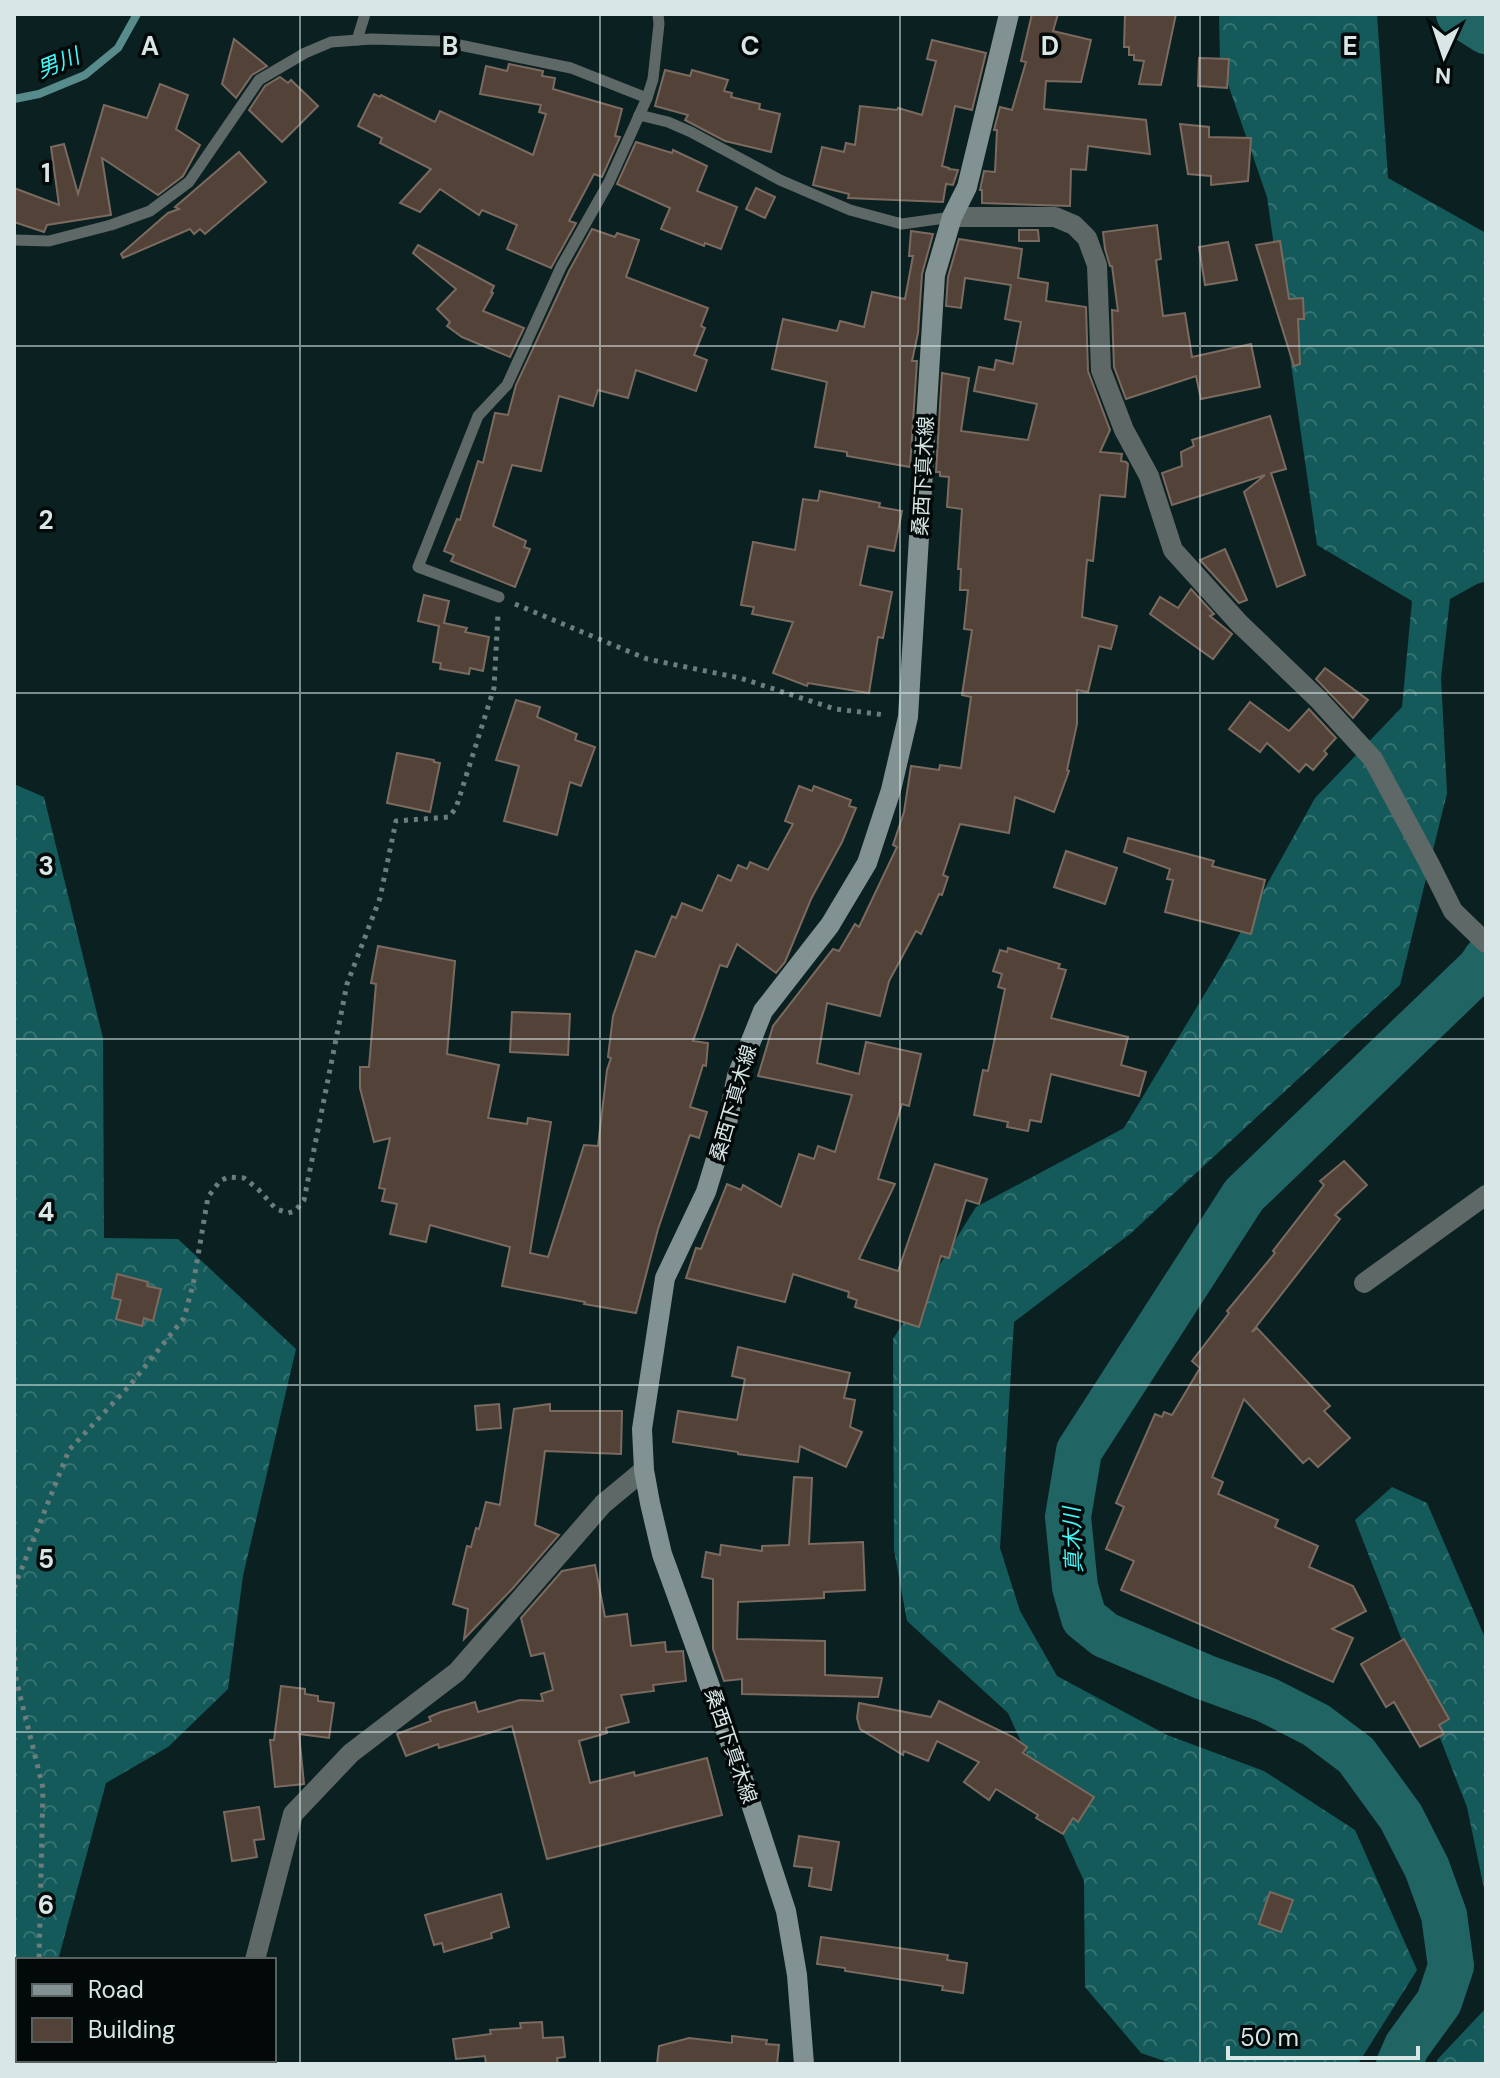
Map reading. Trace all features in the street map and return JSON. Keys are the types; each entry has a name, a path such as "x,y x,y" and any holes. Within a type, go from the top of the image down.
{"main road":[{"name":"桑西下真木線","path":"804,2064 797,1975 786,1911 738,1764 662,1554 644,1470 642,1429 665,1278 706,1192 727,1123 737,1076 763,1011 830,925 867,863 891,790 908,717 935,275 952,217 967,187 1009,14"}],"street":[{"path":"952,217 1055,217 1074,225 1087,238 1097,265 1101,370 1124,430 1149,476 1173,550 1239,623 1318,699 1373,759 1453,911 1486,943"},
{"path":"1364,1283 1486,1195"},
{"path":"256,1958 293,1814 351,1753 457,1672 603,1504 644,1470"}],"lane":[{"path":"357,40 365,14"},
{"path":"499,597 418,567 478,416 507,385 561,267 609,182 647,98 653,79 658,14"},
{"path":"14,240 49,241 150,211 189,182 259,80 305,53 331,42 440,41 571,68 647,98"},
{"path":"639,115 691,132 780,180 850,210 902,224 952,217"}],"path":[{"path":"14,1588 69,1450 131,1384 184,1318 193,1285 208,1197 220,1181 228,1177 244,1178 276,1209 288,1213 295,1211 304,1200 347,984 380,898 396,821 449,817 456,808 494,688 499,597 647,659 740,678 835,709 908,717"},
{"path":"14,1647 16,1679 43,1788 39,1958"}],"green space":[{"path":"1219,14 1377,14 1388,178 1486,233 1486,581 1450,599 1441,678 1447,793 1400,985 1130,1234 1014,1322 1000,1548 1020,1611 1057,1676 1167,1735 1264,1771 1355,1830 1417,1970 1358,2064 1173,2064 1141,2053 1085,1987 1084,1881 1008,1713 907,1621 894,1550 893,1339 976,1207 1124,1128 1224,962 1315,798 1402,707 1412,601 1317,545 1267,197 1220,61"},
{"path":"14,784 44,797 103,1038 104,1238 178,1239 296,1349 243,1576 228,1689 168,1747 106,1783 59,1958 16,1958 16,2062 32,2062 14,2064"},
{"path":"1392,1487 1427,1503 1486,1640 1486,1898 1467,1807 1355,1520"},
{"path":"1486,2008 1486,2064 1437,2064 1437,2060"}],"building":[{"path":"1032,14 1058,14 1053,31 1091,40 1081,82 1046,81 1044,109 1146,120 1150,154 1088,146 1086,170 1071,169 1070,206 982,203 980,190 984,171 995,172 997,130 994,130 1000,107 1012,110 1026,62 1021,61"},
{"path":"1125,14 1176,14 1161,85 1139,84 1144,61 1134,60 1134,55 1129,55 1129,47 1124,47"},
{"path":"234,39 267,66 252,75 236,98 222,84"},
{"path":"932,40 986,53 972,110 955,106 942,166 958,170 953,185 946,184 943,202 848,198 849,194 813,185 822,147 844,152 846,143 855,145 860,106 898,108 922,115 936,61 927,59"},
{"path":"1199,58 1229,59 1227,88 1198,86"},
{"path":"509,64 543,71 542,76 555,78 553,89 622,109 615,136 620,137 602,177 594,174 569,221 576,223 551,268 507,249 517,225 482,210 479,215 440,189 420,212 400,203 431,169 380,143 382,138 358,126 374,94 381,95 435,122 440,111 533,155 546,114 539,112 541,105 480,94 486,66 507,71"},
{"path":"665,70 690,76 692,70 728,80 724,91 732,93 731,97 760,104 759,109 780,114 771,152 725,141 685,120 688,115 655,106"},
{"path":"280,77 288,83 291,80 318,106 282,142 249,110 265,86"},
{"path":"160,84 188,95 176,129 200,145 183,176 158,195 102,158 111,215 47,225 44,232 14,222 14,188 59,205 51,147 64,144 78,194 104,105 147,118"},
{"path":"1180,124 1209,127 1209,137 1251,138 1248,181 1211,185 1211,176 1188,174"},
{"path":"636,142 672,153 673,150 707,166 697,191 737,207 721,249 705,243 704,246 661,229 670,208 617,184"},
{"path":"239,152 266,182 205,234 200,229 194,234 190,229 123,258 121,254 168,213 179,209 175,207"},
{"path":"756,188 775,197 765,218 746,209"},
{"path":"1157,225 1161,259 1156,260 1163,316 1185,313 1192,357 1251,344 1260,387 1201,399 1196,376 1126,399 1114,367 1112,310 1118,311 1112,266 1105,249 1103,232"},
{"path":"592,229 615,237 617,233 639,240 626,277 708,308 701,326 705,328 694,355 707,360 696,391 636,370 628,398 598,390 593,406 559,396 541,471 512,465 493,526 526,541 524,547 530,549 515,587 451,561 454,555 444,551 457,519 460,520 478,461 483,463 495,413 508,415 516,385"},
{"path":"1019,230 1038,230 1039,241 1019,241"},
{"path":"911,231 933,234 922,274 918,333 912,361 917,361 910,467 815,447 827,382 772,369 783,319 837,331 840,321 864,327 872,292 905,299 913,256 909,256"},
{"path":"959,239 1022,249 1018,278 1048,283 1046,301 1086,307 1088,371 1110,430 1100,452 1122,454 1121,461 1128,464 1125,497 1100,495 1093,561 1087,560 1082,617 1117,626 1111,649 1099,646 1088,692 1077,690 1077,724 1069,771 1054,812 1015,797 1009,833 960,824 943,875 948,877 942,895 939,894 921,934 916,931 889,981 880,1016 827,1003 817,1063 859,1074 866,1042 921,1054 909,1106 902,1104 878,1179 895,1184 859,1259 898,1271 935,1164 987,1179 979,1204 966,1200 949,1258 941,1256 919,1327 855,1307 857,1300 848,1297 849,1292 793,1274 785,1302 686,1278 696,1248 701,1249 727,1184 741,1190 743,1185 781,1207 799,1154 814,1159 818,1146 835,1152 852,1095 758,1076 773,1026 833,949 839,951 855,924 859,927 897,847 893,845 904,812 911,766 939,770 940,765 961,768 971,697 962,695 972,630 964,629 968,590 960,590 961,569 958,569 962,509 947,507 949,477 936,472 942,373 969,378 961,431 1028,440 1037,404 974,391 979,367 994,370 996,360 1013,364 1021,322 1005,319 1011,285 965,278 961,308 946,306 948,277"},
{"path":"1280,241 1289,299 1303,298 1304,319 1298,319 1300,364 1294,366 1256,245"},
{"path":"1228,242 1237,280 1205,285 1199,247"},
{"path":"418,245 494,286 483,311 524,328 510,357 462,337 447,326 450,322 437,309 456,289 413,253"},
{"path":"1270,416 1286,469 1271,473 1305,575 1277,587 1244,492 1265,475 1172,505 1162,473 1182,466 1181,452 1194,446 1192,440"},
{"path":"820,491 880,503 879,507 902,511 894,551 868,546 860,585 892,592 883,638 878,637 869,693 808,683 807,686 773,673 793,622 752,614 754,607 741,605 753,542 795,550 803,499 818,501"},
{"path":"1225,549 1247,600 1239,603 1200,560"},
{"path":"1191,589 1214,614 1210,616 1232,634 1213,659 1150,614 1160,597 1178,608"},
{"path":"424,595 449,601 444,623 489,637 483,671 470,668 469,674 440,669 441,663 433,662 439,626 418,621"},
{"path":"1325,668 1368,700 1353,718 1316,679"},
{"path":"516,700 540,707 537,717 577,734 575,740 595,747 581,786 570,782 557,835 504,821 519,766 496,760"},
{"path":"1250,702 1289,731 1309,709 1336,738 1313,770 1306,764 1299,772 1267,743 1260,752 1229,729"},
{"path":"397,753 440,763 430,812 387,803"},
{"path":"799,786 812,791 814,786 851,800 849,806 856,808 842,842 811,899 785,962 776,973 737,944 727,967 720,965 693,1041 708,1043 706,1066 703,1065 690,1107 707,1112 699,1138 690,1135 658,1229 636,1313 502,1286 510,1247 430,1225 426,1242 390,1234 397,1204 382,1201 385,1189 379,1188 390,1138 374,1142 360,1088 360,1067 369,1067 376,984 371,983 378,946 455,961 447,1054 499,1065 488,1118 527,1124 528,1118 551,1122 530,1253 548,1257 584,1145 598,1146 611,1058 608,1057 613,1016 636,951 655,957 672,916 676,918 682,903 702,911 718,875 731,881 738,865 747,869 750,862 768,870 793,824 785,821"},
{"path":"1128,838 1214,861 1212,866 1265,880 1251,934 1165,912 1173,880 1167,879 1170,869 1124,852"},
{"path":"1066,851 1117,868 1105,904 1054,887"},
{"path":"1008,948 1060,964 1058,968 1066,970 1051,1018 1128,1037 1121,1065 1146,1072 1139,1096 1051,1074 1041,1122 1030,1120 1028,1131 1007,1127 1008,1122 974,1115 983,1070 988,1071 1005,989 998,987 1002,974 993,971 1000,950 1007,952"},
{"path":"512,1012 570,1014 568,1055 510,1052"},
{"path":"1344,1161 1367,1185 1335,1215 1340,1219 1252,1332 1257,1328 1330,1406 1324,1411 1350,1438 1318,1467 1309,1458 1303,1463 1244,1399 1212,1477 1223,1482 1218,1494 1278,1520 1275,1527 1318,1546 1309,1567 1353,1586 1366,1611 1332,1629 1353,1638 1333,1682 1121,1590 1134,1561 1106,1549 1124,1507 1116,1503 1155,1414 1162,1417 1164,1412 1172,1415 1200,1368 1192,1361 1324,1185 1320,1181"},
{"path":"117,1274 148,1282 147,1286 161,1289 153,1321 144,1318 142,1326 116,1319 121,1300 112,1298"},
{"path":"738,1347 850,1373 844,1398 855,1400 850,1427 862,1432 846,1467 800,1446 798,1462 673,1442 678,1411 737,1420 745,1379 732,1376"},
{"path":"499,1404 501,1428 477,1430 475,1406"},
{"path":"550,1404 550,1411 622,1411 621,1454 545,1451 535,1525 559,1535 464,1639 468,1609 453,1604 467,1546 471,1547 476,1528 479,1529 486,1502 500,1505 514,1409"},
{"path":"794,1477 812,1478 809,1544 863,1542 865,1590 824,1592 824,1598 738,1602 737,1639 825,1641 825,1675 882,1678 878,1697 742,1694 742,1679 724,1681 713,1649 713,1579 702,1577 706,1552 720,1555 721,1545 762,1551 762,1546 789,1545"},
{"path":"595,1565 605,1617 627,1614 631,1646 665,1642 666,1652 683,1651 686,1681 653,1685 654,1691 621,1695 629,1722 606,1728 607,1733 579,1741 590,1783 634,1772 635,1776 707,1758 722,1815 547,1859 512,1726 439,1748 438,1744 406,1756 397,1734 431,1721 429,1717 441,1712 475,1702 478,1712 520,1700 543,1701 541,1694 553,1690 544,1653 531,1656 521,1618 562,1571"},
{"path":"1404,1639 1449,1719 1439,1725 1444,1734 1420,1747 1394,1702 1386,1707 1361,1664"},
{"path":"281,1686 305,1689 305,1694 318,1696 318,1701 334,1703 329,1738 299,1734 304,1784 275,1787 270,1740 274,1740"},
{"path":"939,1701 1013,1737 1027,1747 1023,1753 1094,1797 1078,1822 1073,1818 1063,1834 996,1789 989,1800 964,1782 979,1762 937,1741 928,1761 904,1751 903,1755 860,1729 857,1718 859,1703 931,1717"},
{"path":"259,1807 264,1839 254,1840 257,1857 232,1861 224,1812"},
{"path":"799,1836 839,1842 831,1890 809,1886 812,1868 794,1866"},
{"path":"1270,1892 1293,1900 1281,1932 1259,1924"},
{"path":"501,1894 509,1927 491,1933 492,1938 444,1952 442,1943 434,1945 425,1915"},
{"path":"821,1937 948,1955 947,1960 967,1963 963,1993 942,1990 943,1986 817,1964"},
{"path":"542,2022 543,2038 563,2037 565,2057 557,2058 558,2064 486,2064 485,2056 456,2059 453,2039 491,2034 490,2030 521,2028 520,2023"},
{"path":"732,2036 767,2040 766,2044 779,2045 777,2064 657,2064 659,2046 689,2038 732,2043"}],"waterway":[{"name":"男川","path":"14,99 39,94 85,75 118,48 137,14"},
{"name":"真木川","path":"1459,14 1486,31"},
{"name":"真木川","path":"1399,2064 1407,2046 1439,2002 1451,1966 1444,1915 1427,1868 1401,1817 1356,1755 1316,1725 1267,1700 1105,1635 1084,1618 1075,1587 1068,1517 1079,1451 1244,1195 1486,959"}]}
